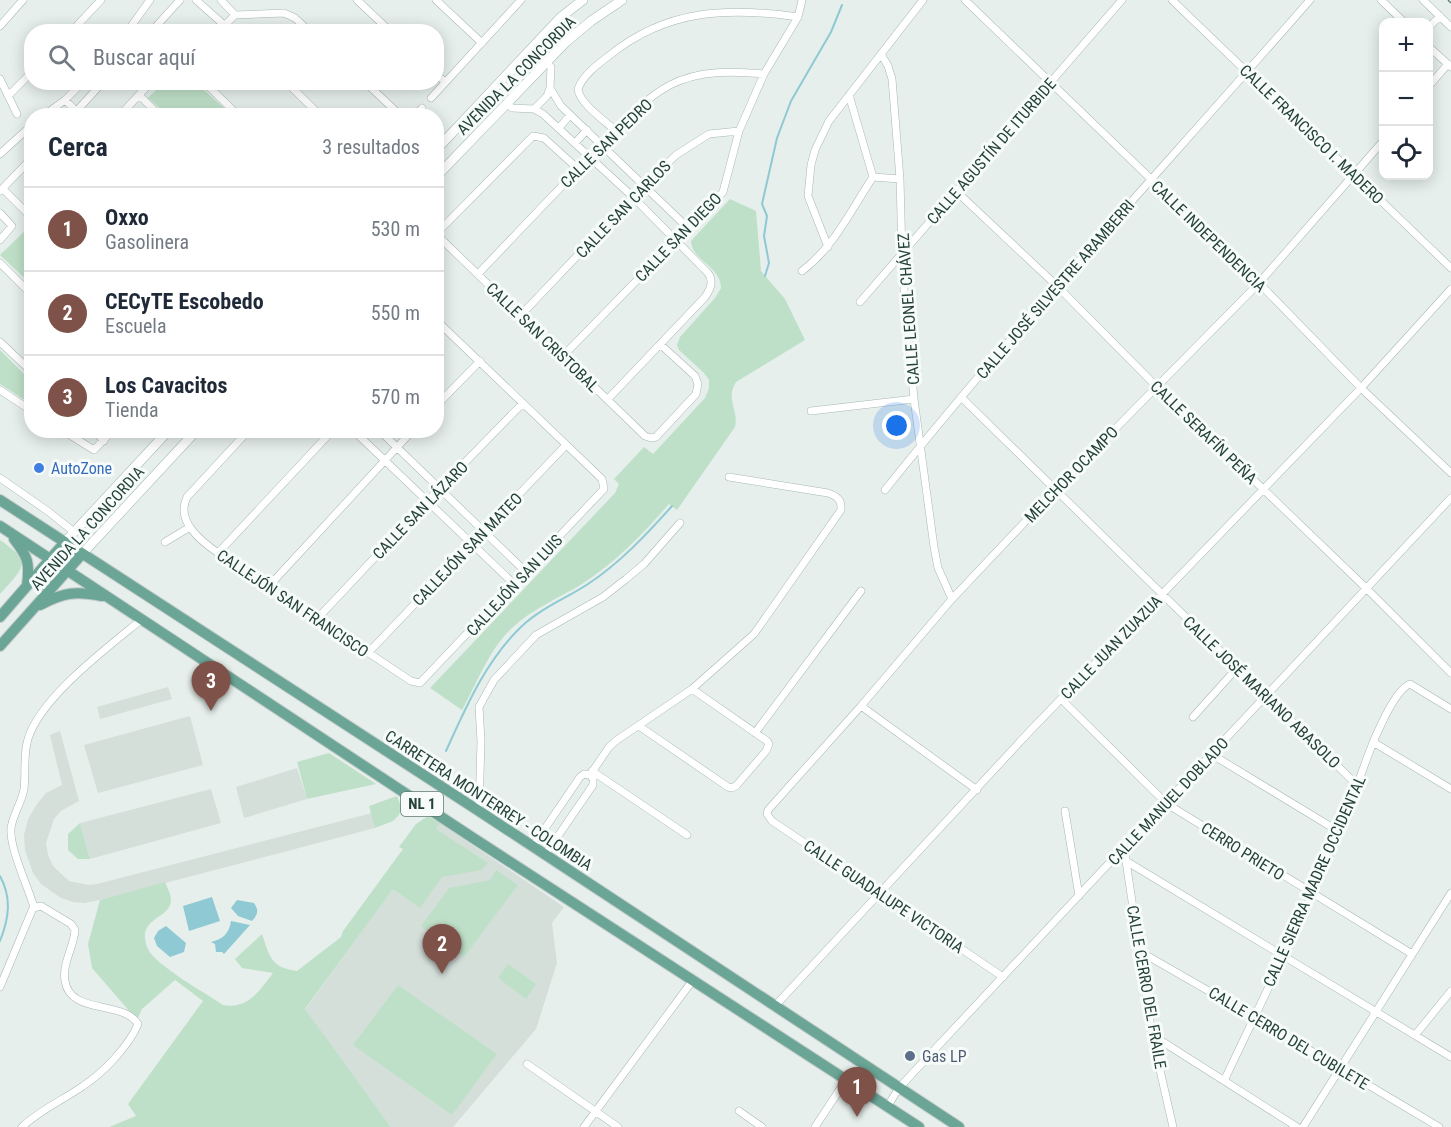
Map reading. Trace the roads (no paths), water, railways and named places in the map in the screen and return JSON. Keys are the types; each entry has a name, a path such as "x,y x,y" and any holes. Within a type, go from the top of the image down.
{"main road":[{"name":"AVENIDA LA CONCORDIA","path":"444,142 561,17 583,0"},
{"name":"AVENIDA LA CONCORDIA","path":"444,169 579,30 621,0"},
{"path":"532,49 546,62"},
{"path":"493,91 507,104"},
{"name":"AVENIDA LA CONCORDIA","path":"0,617 74,532 162,438"},
{"name":"AVENIDA LA CONCORDIA","path":"0,646 189,438"},
{"path":"144,457 159,470"},
{"name":"CARRETERA MONTERREY - COLOMBIA","path":"0,500 479,811 959,1127"},
{"path":"4,529 27,558 29,567 26,587"},
{"name":"NL 1","path":"4,529 919,1127"},
{"path":"32,610 56,596 71,592 106,597"}],"street":[{"path":"0,26 23,0"},
{"path":"78,24 101,0"},
{"path":"133,24 150,0"},
{"path":"158,24 180,0"},
{"path":"196,0 224,24"},
{"path":"221,0 234,15"},
{"path":"357,0 382,24"},
{"path":"436,0 482,43"},
{"name":"CALLE SAN DIEGO","path":"563,356 723,192 739,131 764,74 798,17 802,0"},
{"path":"828,247 808,196 811,165 823,131 923,0"},
{"name":"CALLE INDEPENDENCIA","path":"965,0 1259,283 1361,388 1451,473"},
{"name":"CALLE AGUSTÍN DE ITURBIDE","path":"860,302 1122,0"},
{"name":"CALLE FRANCISCO I. MADERO","path":"1172,0 1451,268"},
{"name":"CALLE JOSÉ SILVESTRE ARAMBERRI","path":"885,490 961,397 1057,286 1310,0"},
{"path":"1381,0 1400,18"},
{"path":"1423,0 1451,27"},
{"path":"445,82 518,1"},
{"path":"616,131 583,101 578,89 597,66 622,45 654,28 683,17 705,13 763,12 798,17"},
{"path":"226,24 234,15 284,13 301,24"},
{"path":"1433,23 1440,16"},
{"path":"1433,51 1450,66 1433,82"},
{"name":"CALLE LEONEL CHÁVEZ","path":"881,54 892,79 900,179 902,254 914,399 934,547 938,568 952,599"},
{"path":"534,109 547,96 550,88 551,67 546,62"},
{"name":"CALLE SAN PEDRO","path":"478,274 616,131 646,102 671,84 695,76 718,72 764,74"},
{"path":"0,79 17,114"},
{"path":"8,96 24,80"},
{"path":"550,88 556,100 570,115 688,228"},
{"path":"53,108 75,90"},
{"path":"81,108 96,90"},
{"path":"127,108 144,90"},
{"path":"212,90 231,108"},
{"path":"294,90 313,108"},
{"path":"373,90 393,108"},
{"path":"431,98 438,90"},
{"path":"802,271 815,262 828,247 873,177 849,94"},
{"path":"139,96 152,108"},
{"path":"65,99 72,108"},
{"path":"507,104 512,108 534,109 559,128 633,197 710,275 711,285 705,297 608,399"},
{"path":"559,128 570,115"},
{"path":"575,143 587,130"},
{"name":"CALLE SAN CARLOS","path":"521,315 676,155 697,140 719,132 739,131"},
{"path":"0,154 24,132"},
{"path":"444,226 533,136 544,138 578,169"},
{"name":"MELCHOR OCAMPO","path":"767,814 771,806 861,706 952,599 1156,386 1259,283 1379,145"},
{"path":"24,166 1,190 24,211"},
{"path":"873,177 900,179"},
{"name":"CALLE SERAFÍN PEÑA","path":"957,192 1057,286 1156,386 1451,673"},
{"path":"0,213 12,226 0,240"},
{"name":"CALLE SAN CRISTOBAL","path":"444,242 645,436 651,438 656,437 696,394 698,384 695,376 661,345"},
{"path":"0,263 24,287"},
{"name":"CALLE JUAN ZUAZUA","path":"774,1007 1061,699 1264,490 1451,289"},
{"path":"444,328 566,445"},
{"path":"0,342 24,364"},
{"path":"444,398 480,361"},
{"path":"0,390 24,406"},
{"name":"CALLE JOSÉ MARIANO ABASOLO","path":"961,397 1358,785"},
{"path":"811,411 914,399"},
{"name":"CALLE SAN LÁZARO","path":"317,619 523,403"},
{"path":"74,438 93,450 96,450 107,438"},
{"path":"102,438 105,441"},
{"name":"CALLEJÓN SAN FRANCISCO","path":"242,438 187,497 183,506 190,527 199,539 218,553 411,681 420,683"},
{"path":"218,553 324,438"},
{"path":"362,438 514,584"},
{"path":"387,438 526,572"},
{"path":"268,586 405,438"},
{"name":"CALLEJÓN SAN LUIS","path":"420,683 604,489 602,478 566,445"},
{"name":"CALLEJÓN SAN MATEO","path":"368,653 566,445"},
{"path":"532,846 582,775 591,773 609,747 692,689 754,634 841,510 842,504 839,499 828,493 729,477"},
{"path":"0,478 74,532"},
{"name":"CALLE MANUEL DOBLADO","path":"887,1107 899,1088 1451,498"},
{"path":"479,811 481,741 479,707 494,680 536,635 603,597 644,564 680,523"},
{"path":"165,542 190,527"},
{"path":"755,733 861,591"},
{"path":"0,987 34,907 12,842 11,828 22,797 28,737 39,717 65,685 141,620"},
{"path":"1193,717 1237,668"},
{"name":"CALLE SIERRA MADRE OCCIDENTAL","path":"1224,1081 1311,893 1358,785 1373,742 1389,710 1407,685 1413,685 1451,709"},
{"path":"639,726 728,787 736,786 766,751 769,744 692,689"},
{"name":"CERRO PRIETO","path":"1061,699 1167,804 1412,954"},
{"path":"861,706 976,790"},
{"path":"1373,742 1451,789"},
{"path":"1211,754 1338,831"},
{"path":"545,855 593,785 591,773"},
{"path":"591,773 687,835"},
{"path":"568,794 581,802"},
{"path":"1065,811 1079,896"},
{"name":"CALLE GUADALUPE VICTORIA","path":"767,814 772,821 1003,977"},
{"name":"CALLE CERRO DEL FRAILE","path":"1126,847 1126,861 1152,1035 1173,1127"},
{"path":"1126,861 1451,1057"},
{"path":"1303,1127 1450,897"},
{"path":"22,1127 44,1109 94,1078 107,1065 138,1024 126,1013 83,1002 70,993 65,982 65,974 67,958 75,934 74,926 41,906 34,907"},
{"name":"CALLE CERRO DEL CUBILETE","path":"1139,951 1439,1127"},
{"path":"584,1127 693,980"},
{"path":"1416,1034 1451,991"},
{"path":"1152,1035 1296,1127"},
{"path":"526,1064 618,1127"},
{"path":"815,1127 846,1080"},
{"path":"739,1111 762,1127"}],"water":[{"path":"212,897 220,921 189,931 183,906"},
{"path":"237,900 254,903 257,912 252,921 238,916 231,908"},
{"path":"231,921 250,925 224,954 216,952 215,944 211,942 225,935"},
{"path":"166,926 186,943 184,952 170,957 157,946 154,938 158,931"}],"waterway":[{"path":"765,276 769,263 764,236 767,216 762,204 777,138 791,101 831,32 842,5"},
{"path":"446,751 478,685 509,639 537,614 588,584 611,567 672,506"},
{"path":"0,876 8,900 0,941"}],"place":[{"name":"AutoZone","path":"39,468"},
{"name":"Los Cavacitos","path":"211,711"},
{"name":"CECyTE Escobedo","path":"442,974"},
{"name":"Gas LP","path":"910,1056"},
{"name":"Oxxo","path":"857,1117"}]}
